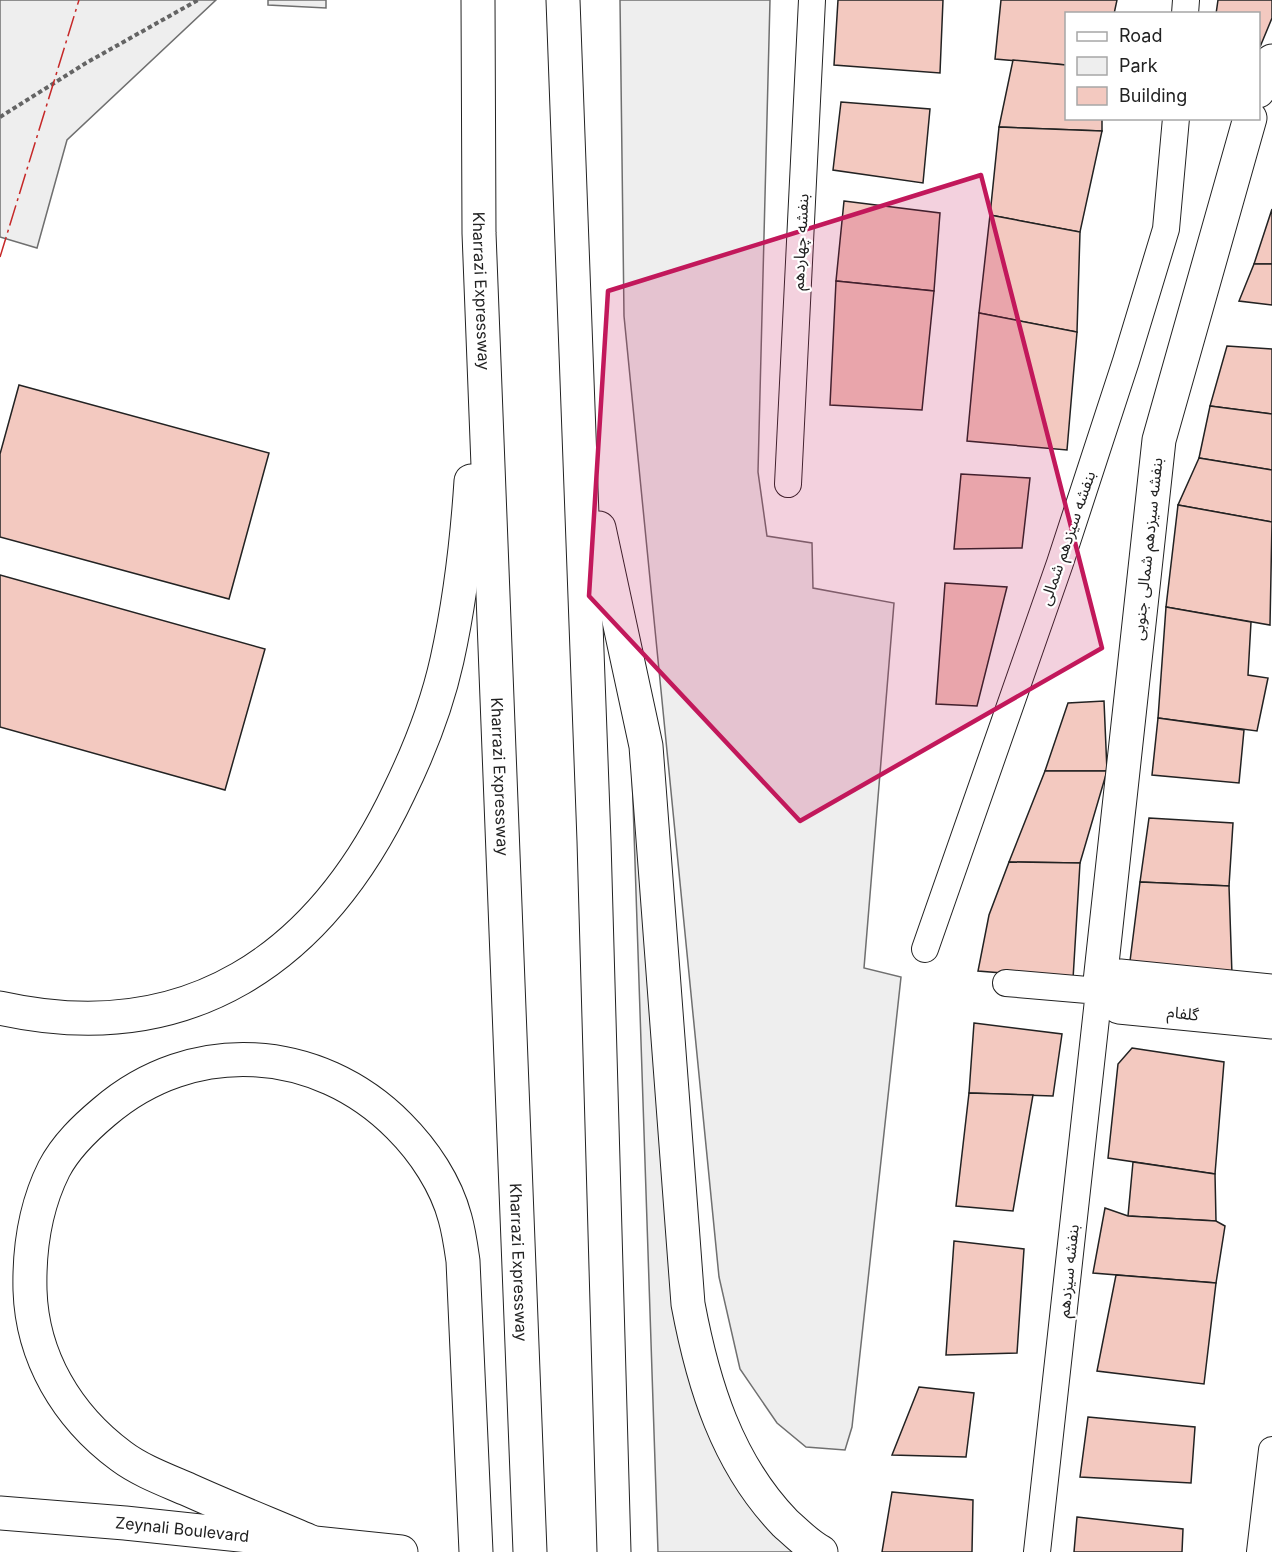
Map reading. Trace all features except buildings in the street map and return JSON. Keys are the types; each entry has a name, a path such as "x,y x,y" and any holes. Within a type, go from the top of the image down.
{"main road":[{"name":"Kharrazi Expressway","path":"477,0 479,233 530,1552"},
{"path":"563,0 581,445 614,1552"},
{"path":"1260,87 1272,61"},
{"name":"بنفشه سیزدهم شمالی جنوبی","path":"1099,990 1160,440 1175,376 1249,120"},
{"path":"0,1008 66,1020 105,1019 138,1016 204,997 240,980 272,959 307,929 342,888 382,828 416,756 446,662 465,563 472,465 479,233"},
{"path":"581,445 646,746 688,1304 698,1354 724,1432 749,1479 772,1509 793,1530 821,1552"},
{"name":"گلفام","path":"1272,991 1120,976 1099,990 1119,1007 1272,1022"},
{"path":"309,1541 168,1481 122,1457 88,1427 58,1390 38,1344 30,1303 29,1257 37,1211 55,1167 81,1132 121,1097 157,1077 200,1063 239,1058 272,1061 299,1065 337,1079 367,1098 392,1119 416,1143 431,1166 455,1217 463,1261 476,1552"},
{"name":"Zeynali Boulevard","path":"0,1513 309,1541 401,1552"}],"street":[{"name":"بنفشه چهاردهم","path":"788,484 812,0"},
{"name":"بنفشه سیزدهم شمالی","path":"925,949 1060,563 1126,361 1166,229 1176,120"},
{"path":"1006,983 1099,990"},
{"name":"بنفشه سیزدهم","path":"1037,1552 1099,990"},
{"path":"1260,1552 1272,1450"}],"path":[{"path":"0,117 86,63 198,0"}],"highlighted area":[{"path":"981,175 1102,648 800,821 589,596 608,291"}],"green space":[{"path":"0,0 216,0 67,140 37,248 0,237"},
{"path":"268,0 326,0 326,8 268,5"},
{"path":"620,0 770,0 758,472 767,536 812,543 813,588 894,603 864,968 901,977 852,1427 845,1450 806,1447 777,1423 740,1369 719,1277 624,316"},
{"path":"631,742 680,1344 800,1552 658,1552"}],"power":[{"path":"0,257 79,0"}]}
